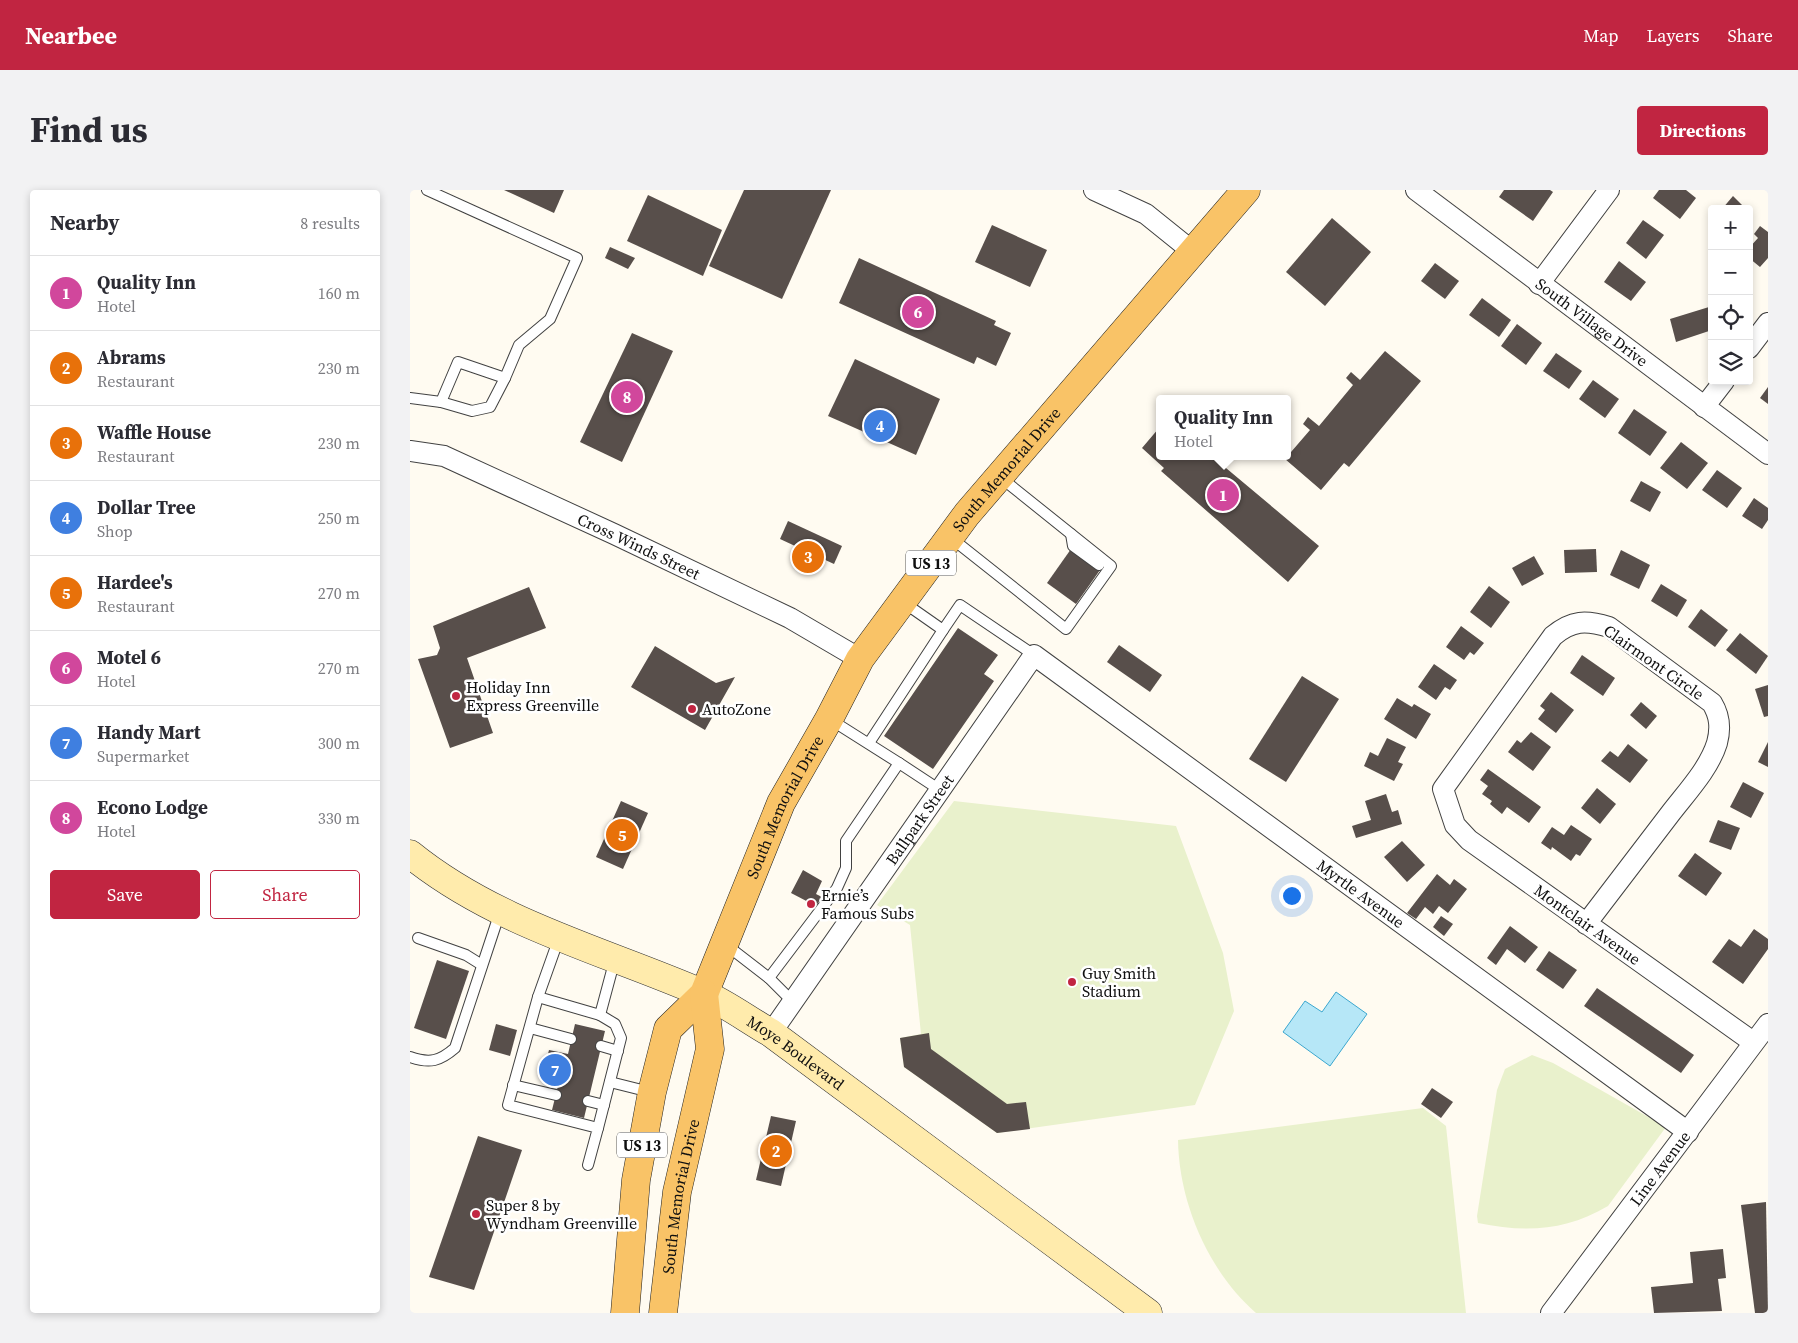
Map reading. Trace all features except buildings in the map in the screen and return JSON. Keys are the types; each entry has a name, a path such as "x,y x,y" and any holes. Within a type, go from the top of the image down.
{"main road":[{"name":"South Memorial Drive","path":"625,1313 636,1180 652,1092 668,1030 704,994 781,803 829,719 860,659 950,536 1246,190"},
{"name":"Moye Boulevard","path":"410,854 452,884 500,912 704,994 771,1033 1148,1313"},
{"name":"South Memorial Drive","path":"662,1313 677,1192 710,1049 704,994"}],"street":[{"path":"1094,190 1146,214 1192,251"},
{"path":"1540,284 1609,190"},
{"name":"South Village Drive","path":"1424,192 1540,284 1768,454"},
{"path":"1753,343 1768,323"},
{"path":"1704,407 1721,385"},
{"name":"Cross Winds Street","path":"410,451 444,456 606,530 790,618 860,659"},
{"name":"Clairmont Circle","path":"1443,789 1553,636 1563,628 1576,622 1593,622 1609,627 1712,703 1719,714 1719,729 1716,744 1707,762 1586,924"},
{"name":"Ballpark Street","path":"771,1033 1034,655"},
{"name":"Myrtle Avenue","path":"1034,655 1688,1132"},
{"name":"Montclair Avenue","path":"1443,789 1455,825 1469,840 1753,1042"},
{"name":"Line Avenue","path":"1551,1313 1768,1024"}],"lane":[{"path":"410,398 441,402 472,412 490,407 505,378 518,345 550,319 577,258 427,190"},
{"path":"441,402 458,362 505,378"},
{"path":"950,536 1066,630 1111,566 1000,476"},
{"path":"902,601 943,630"},
{"path":"869,743 960,605 1034,655"},
{"path":"829,719 940,790"},
{"path":"769,978 838,888 846,868 846,841 899,763"},
{"path":"410,1057 420,1061 442,1060 455,1048 500,912"},
{"path":"559,937 538,997 508,1105 598,1128"},
{"path":"418,938 466,955 482,965"},
{"path":"724,943 769,978 793,1002"},
{"path":"600,1015 615,958"},
{"path":"538,997 600,1015 615,1024 621,1038 588,1165"},
{"path":"530,1028 571,1039"},
{"path":"602,1046 618,1050"},
{"path":"610,1082 652,1092"},
{"path":"514,1085 556,1095"},
{"path":"588,1101 604,1105"}],"green space":[{"name":"Guy Smith Stadium","path":"954,801 1176,826 1223,953 1234,1011 1195,1105 997,1133 904,1067 900,1038 921,1034 910,925 877,905"},
{"path":"1532,1055 1553,1063 1666,1127 1608,1206 1577,1221 1545,1228 1512,1228 1478,1223 1477,1216 1497,1090 1505,1069"},
{"path":"1423,1108 1446,1126 1466,1313 1256,1313 1224,1277 1210,1256 1199,1234 1184,1188 1178,1140"}],"water":[{"path":"1336,992 1367,1014 1330,1066 1283,1032 1305,1001 1322,1012"}],"place":[{"name":"Motel 6","path":"918,312"},
{"name":"Econo Lodge","path":"627,397"},
{"name":"Dollar Tree","path":"880,426"},
{"name":"Quality Inn","path":"1223,495"},
{"name":"Waffle House","path":"808,557"},
{"name":"Holiday Inn Express Greenville","path":"456,696"},
{"name":"AutoZone","path":"692,709"},
{"name":"Hardee's","path":"622,835"},
{"name":"Ernie’s Famous Subs","path":"811,904"},
{"name":"Guy Smith Stadium","path":"1072,982"},
{"name":"Handy Mart","path":"555,1070"},
{"name":"Abrams","path":"776,1151"},
{"name":"Super 8 by Wyndham Greenville","path":"476,1214"}]}
